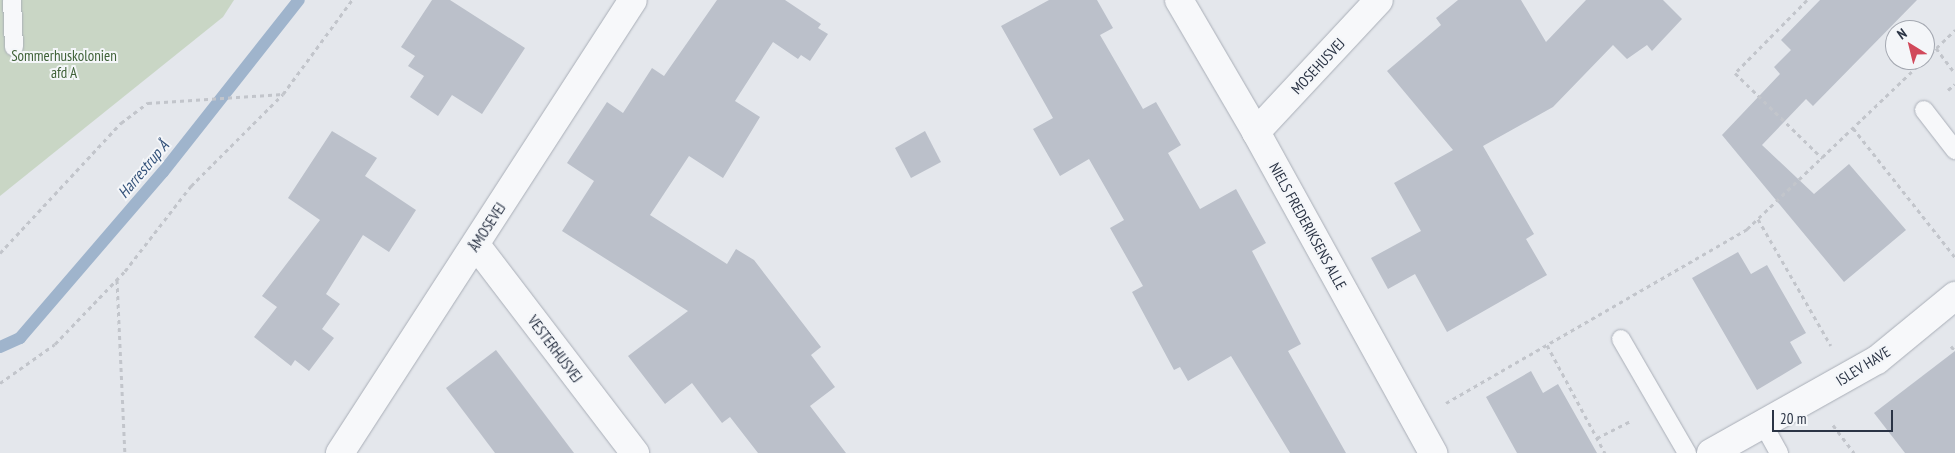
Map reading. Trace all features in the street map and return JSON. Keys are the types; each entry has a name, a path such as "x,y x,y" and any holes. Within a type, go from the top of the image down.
{"street":[{"name":"ÅMOSEVEJ","path":"340,453 633,0"},
{"name":"NIELS FREDERIKSENS ALLE","path":"1179,0 1256,132 1433,453"},
{"name":"MOSEHUSVEJ","path":"1256,132 1379,0"},
{"name":"VESTERHUSVEJ","path":"476,244 635,453"},
{"name":"ISLEV HAVE","path":"1711,453 1877,360 1955,296"}],"lane":[{"path":"12,0 14,47"},
{"path":"1924,110 1955,150"},
{"path":"1621,340 1687,453"},
{"path":"1762,424 1779,453"}],"path":[{"path":"0,383 55,344 117,280 190,186 283,94 352,0"},
{"path":"1806,0 1735,73 1822,158"},
{"path":"1955,30 1936,48 1955,73"},
{"path":"1415,420 1747,229 1914,70"},
{"path":"0,253 121,124 148,103 283,94"},
{"path":"1853,128 1955,257"},
{"path":"1758,219 1848,376"},
{"path":"117,280 125,453"},
{"path":"1547,344 1605,453"},
{"path":"1597,438 1659,405"}],"green space":[{"name":"Sommerhuskolonien afd A","path":"0,0 234,0 223,17 0,196"}],"building":[{"path":"432,0 450,0 525,48 482,114 452,95 438,116 410,97 424,76 408,66 415,56 401,47"},
{"path":"717,0 785,0 821,24 818,28 828,34 810,61 801,55 798,59 773,42 735,101 760,117 723,178 689,156 650,215 727,264 736,249 754,260 821,347 811,355 835,387 810,406 846,453 758,453 730,417 722,423 692,383 665,404 628,356 688,311 562,231 594,181 567,163 607,102 623,113 652,68 664,76"},
{"path":"1049,0 1097,0 1113,28 1100,35 1143,109 1156,102 1181,145 1168,153 1200,209 1236,189 1266,243 1252,251 1301,344 1288,351 1346,453 1290,453 1231,356 1188,381 1180,367 1174,370 1132,292 1143,286 1110,228 1124,220 1089,159 1060,176 1033,129 1053,118 1001,26"},
{"path":"1458,0 1521,0 1546,42 1586,0 1663,0 1682,19 1652,51 1647,45 1627,59 1613,45 1553,107 1483,146 1534,234 1526,239 1547,275 1447,332 1415,274 1388,289 1371,258 1421,231 1394,183 1453,150 1387,71 1441,25 1436,18"},
{"path":"1820,0 1917,0 1897,20 1885,20 1885,33 1813,106 1806,99 1762,145 1814,194 1849,164 1906,230 1844,282 1722,135 1780,74 1774,67 1791,50 1781,40"},
{"path":"332,131 377,158 365,176 416,210 389,252 363,235 326,294 340,304 322,329 334,338 309,371 295,360 291,366 254,337 277,307 262,296 320,220 288,198"},
{"path":"925,131 941,162 911,178 895,148"},
{"path":"1738,252 1751,274 1767,265 1806,333 1790,342 1802,363 1757,390 1692,278"},
{"path":"496,350 574,453 495,453 446,388"},
{"path":"1955,351 1955,453 1905,453 1874,413"},
{"path":"1531,371 1543,393 1558,384 1597,453 1517,453 1486,397"}],"waterway":[{"name":"Harrestrup Å","path":"0,347 20,338 163,172 299,0"}]}
